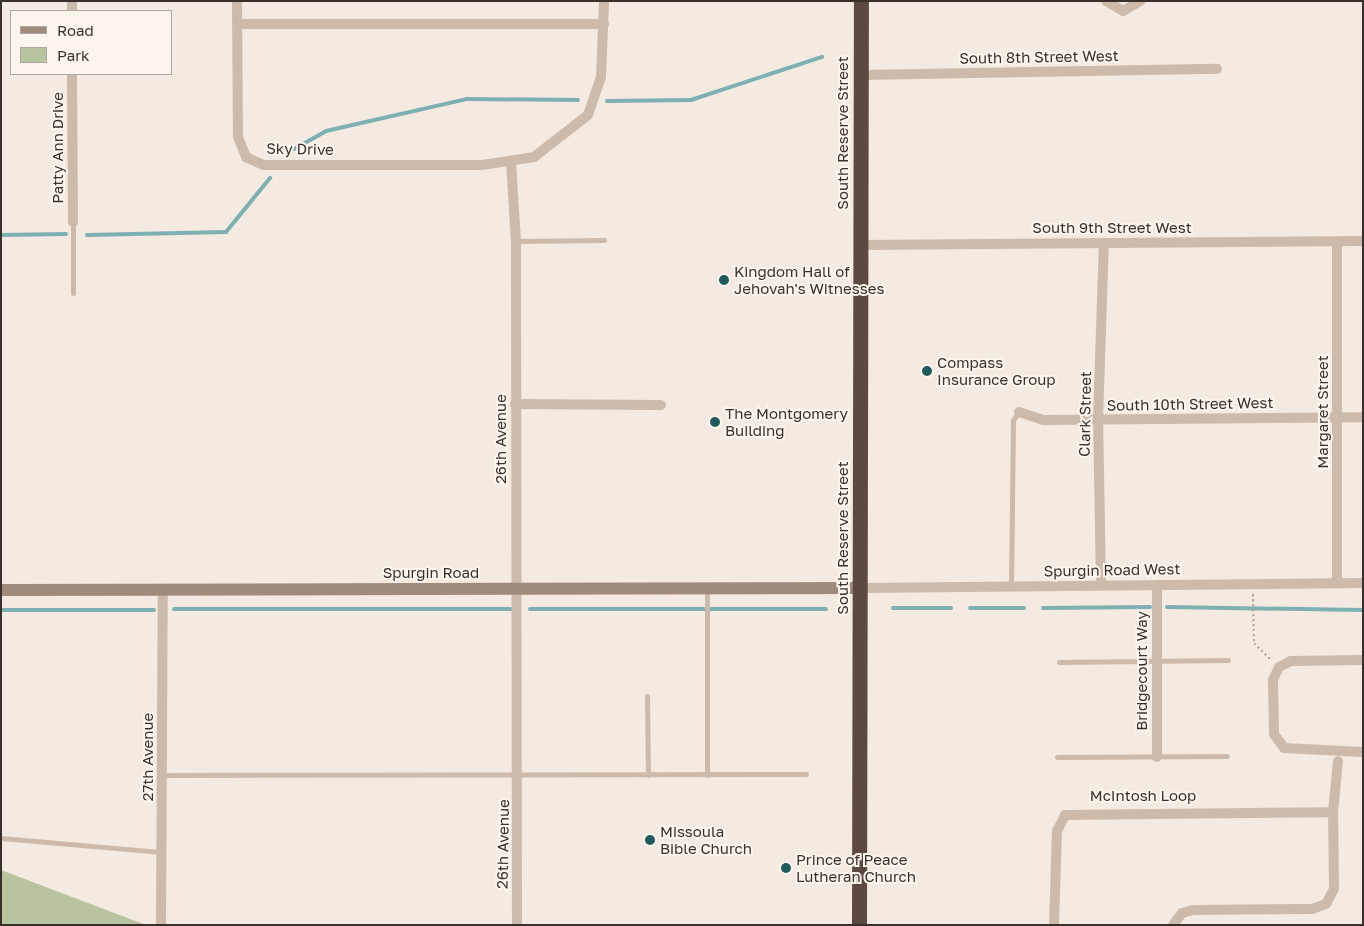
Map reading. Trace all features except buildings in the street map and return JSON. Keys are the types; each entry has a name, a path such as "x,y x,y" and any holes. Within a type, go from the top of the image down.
{"highway":[{"name":"South Reserve Street","path":"859,925 861,1"}],"street":[{"name":"Sky Drive","path":"237,1 238,136 246,157 263,165 511,162"},
{"path":"511,162 534,157 588,115 601,77 604,1"},
{"path":"1106,1 1123,11 1140,1"},
{"path":"237,24 604,24"},
{"name":"South 8th Street West","path":"861,75 1217,69"},
{"name":"Patty Ann Drive","path":"72,75 73,222"},
{"name":"26th Avenue","path":"511,162 516,241 515,404 519,775 517,925"},
{"name":"South 9th Street West","path":"861,245 1363,241"},
{"name":"Margaret Street","path":"1337,242 1337,582"},
{"name":"Clark Street","path":"1101,585 1098,420 1104,243"},
{"path":"515,404 661,405"},
{"name":"South 10th Street West","path":"1019,412 1043,420 1363,416"},
{"name":"Spurgin Road West","path":"861,588 1363,582"},
{"name":"Bridgecourt Way","path":"1157,585 1158,757"},
{"name":"Spurgin Road","path":"1,590 861,588"},
{"name":"27th Avenue","path":"161,925 163,590"},
{"path":"1363,660 1291,661 1279,667 1274,680 1274,734 1284,748 1363,752"},
{"path":"1173,925 1182,913 1193,910 1312,909 1326,904 1334,889 1333,812 1338,761"},
{"name":"McIntosh Loop","path":"1054,925 1057,831 1065,814 1333,812"}],"lane":[{"path":"73,222 73,293"},
{"path":"516,241 604,240"},
{"path":"1012,586 1014,420 1019,412"},
{"path":"707,588 707,775"},
{"path":"1059,662 1228,660"},
{"path":"647,696 648,775"},
{"path":"1057,757 1227,756"},
{"path":"163,774 806,774"},
{"path":"1,838 162,852"}],"path":[{"path":"1252,601 1254,643 1272,661"}],"green space":[{"path":"1,870 146,925 1,925"}],"waterway":[{"path":"607,101 691,100 822,57"},
{"path":"294,149 326,131 467,99 578,100"},
{"path":"87,235 226,232 270,178"},
{"path":"1,235 66,234"},
{"path":"1043,608 1150,607"},
{"path":"1167,607 1363,610"},
{"path":"893,608 951,608"},
{"path":"970,608 1024,608"},
{"path":"174,609 511,609"},
{"path":"530,609 826,609"},
{"path":"1,610 154,610"}],"place":[{"name":"Kingdom Hall of Jehovah's Witnesses","path":"724,280"},
{"name":"Compass Insurance Group","path":"927,371"},
{"name":"The Montgomery Building","path":"715,422"},
{"name":"Missoula Bible Church","path":"650,840"},
{"name":"Prince of Peace Lutheran Church","path":"786,868"}]}
